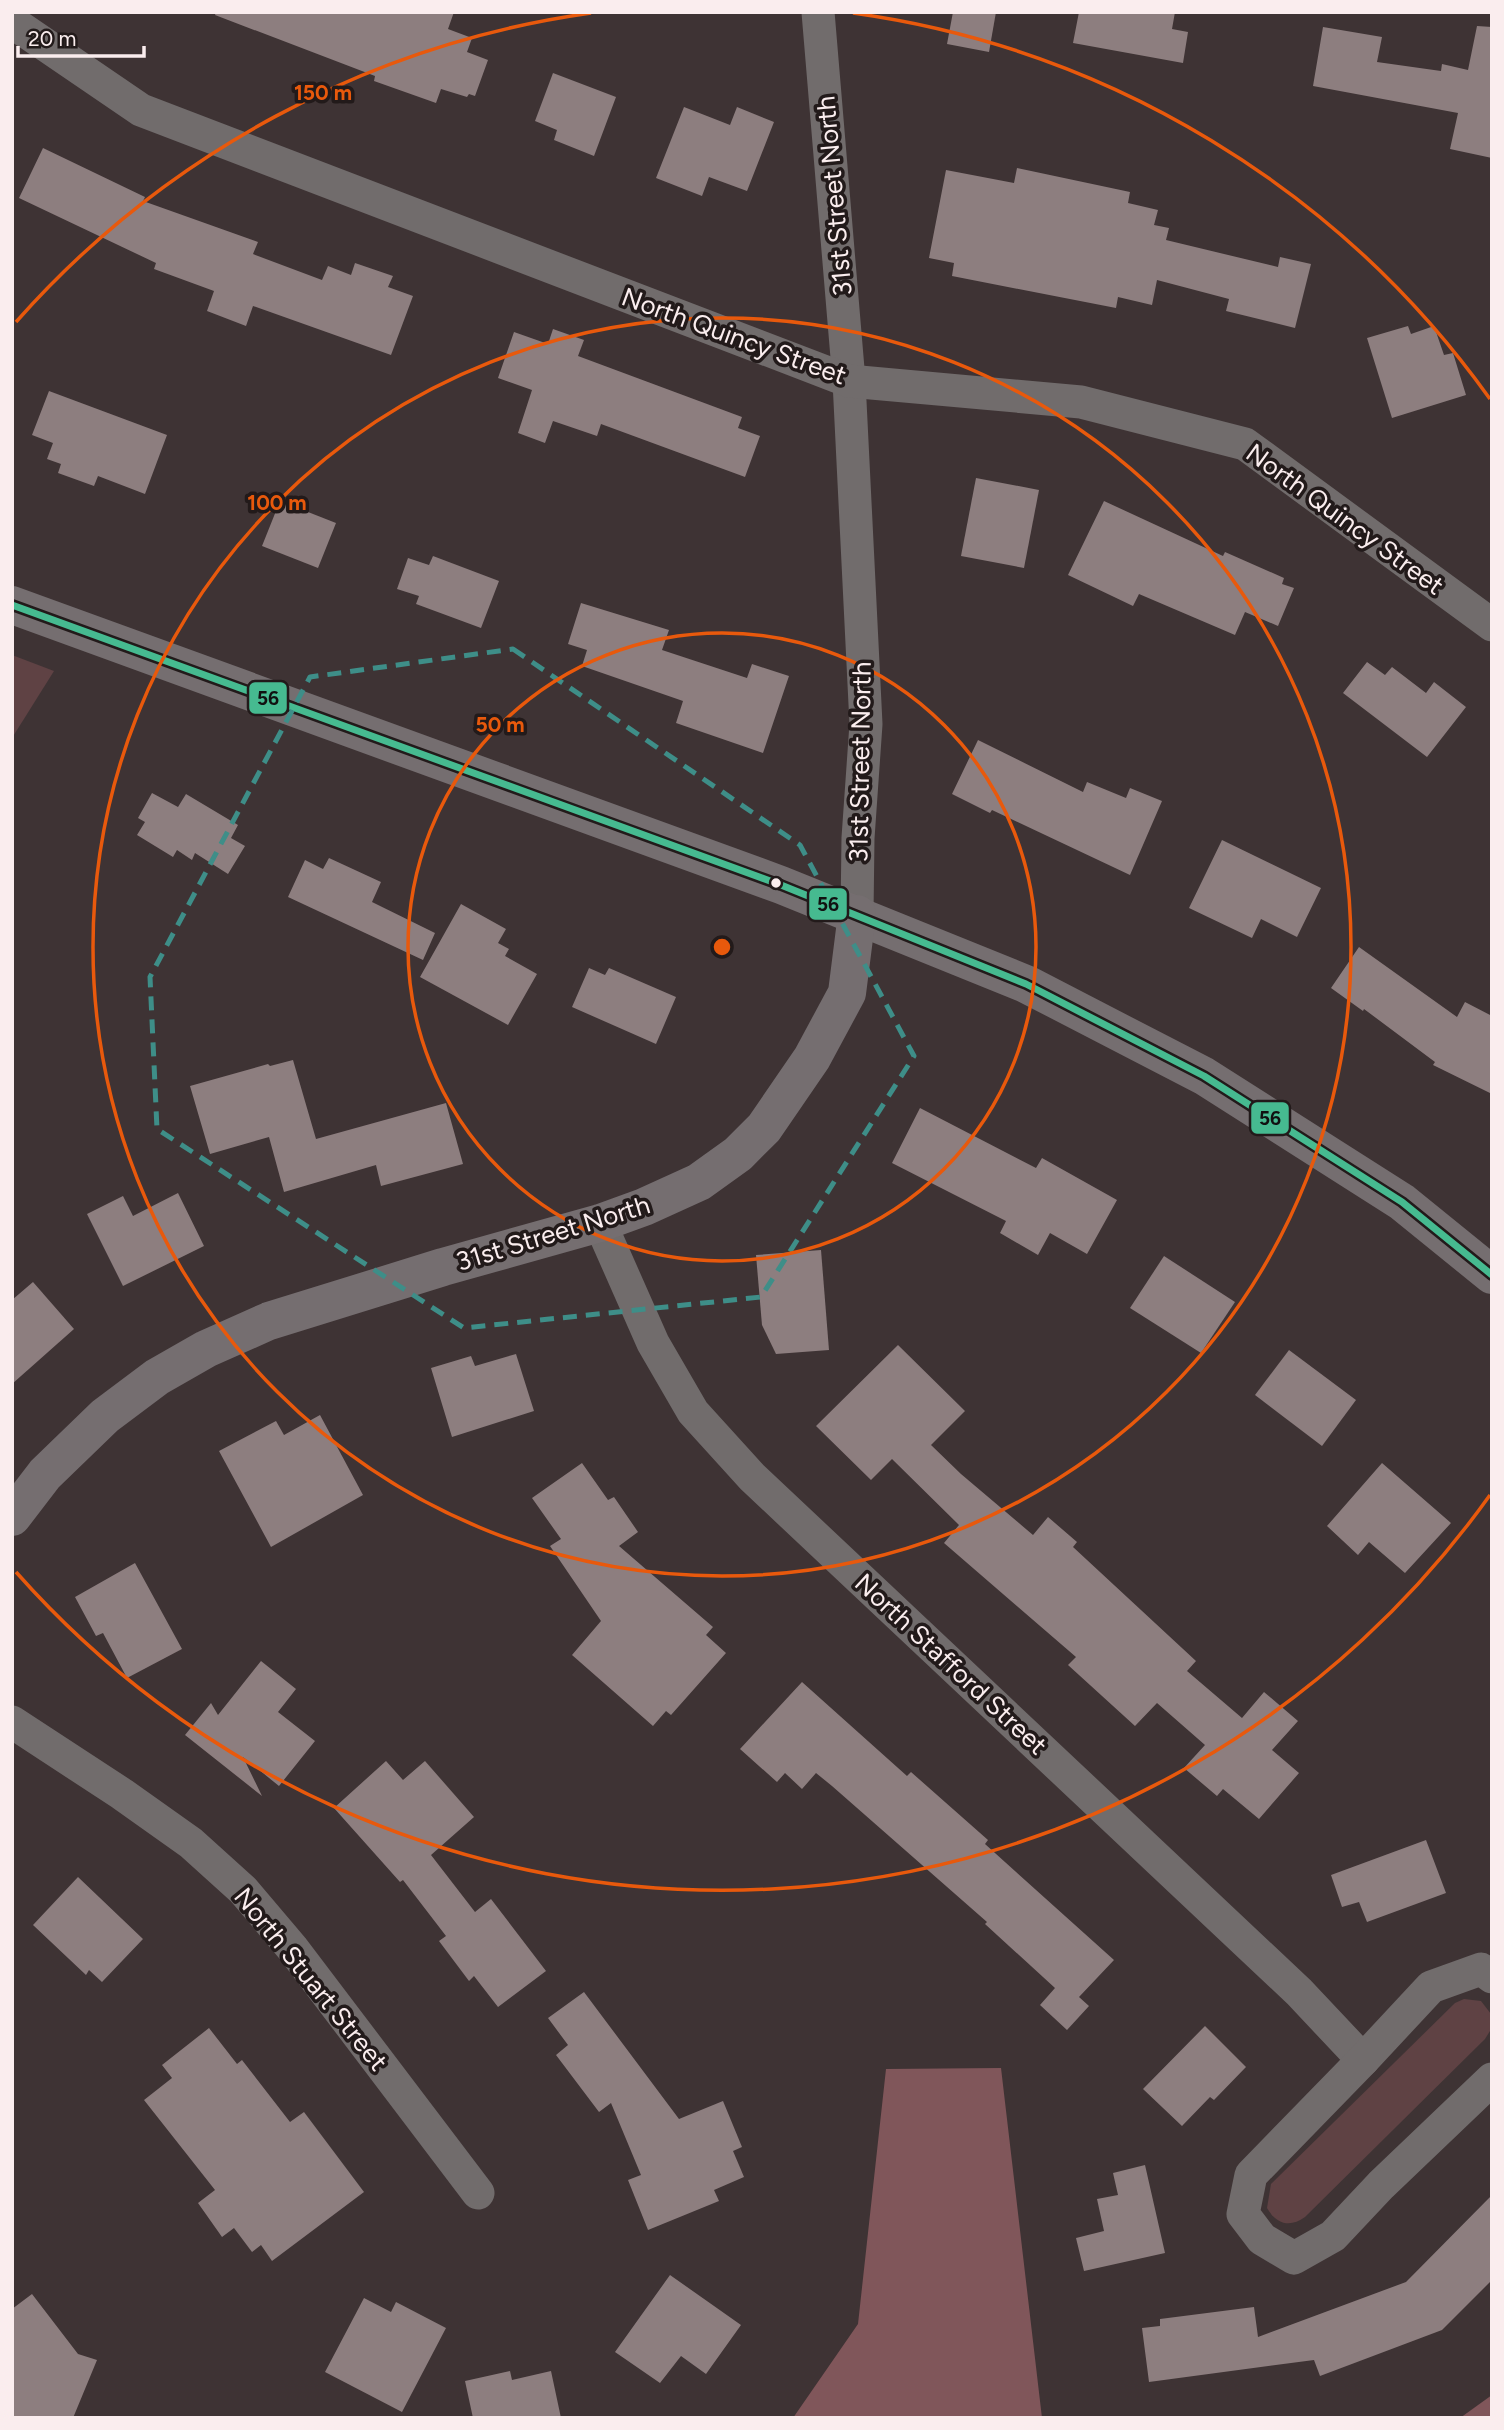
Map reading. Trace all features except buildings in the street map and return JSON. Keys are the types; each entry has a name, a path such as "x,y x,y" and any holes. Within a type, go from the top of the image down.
{"main road":[{"path":"12,605 857,915 1026,984 1204,1076 1402,1202 1492,1275"},
{"name":"31st Street North","path":"12,1517 45,1474 105,1416 157,1377 206,1349 269,1321 443,1267 600,1223 699,1182 738,1154 764,1128 812,1058 847,993 857,915"}],"street":[{"name":"31st Street North","path":"818,12 849,381 866,724 858,838 857,915"},
{"name":"North Quincy Street","path":"12,22 141,110 849,381 1081,402 1245,444 1492,625"},
{"name":"North Stafford Street","path":"600,1223 653,1343 693,1412 752,1477 1299,1992 1363,2060"},
{"name":"North Stuart Street","path":"12,1722 181,1836 243,1890 293,1949 478,2193"},
{"path":"1492,1977 1480,1969 1431,1987 1251,2175 1243,2214 1262,2239 1294,2258 1333,2236 1390,2175 1492,2079"}],"highlighted area":[{"path":"513,649 800,845 914,1056 761,1297 464,1328 157,1129 150,977 310,677"}],"shaded area":[{"path":"12,655 54,671 12,738"},
{"path":"1464,1999 1481,2001 1491,2014 1490,2031 1485,2039 1305,2217 1289,2223 1275,2218 1267,2208 1271,2184 1455,2003"},
{"path":"1001,2068 1042,2418 793,2418 858,2324 886,2069"},
{"path":"1492,2395 1492,2418 1460,2418"}],"transit line":[{"name":"56","path":"12,605 781,885 1026,984 1204,1076 1402,1202 1492,1275"}]}
